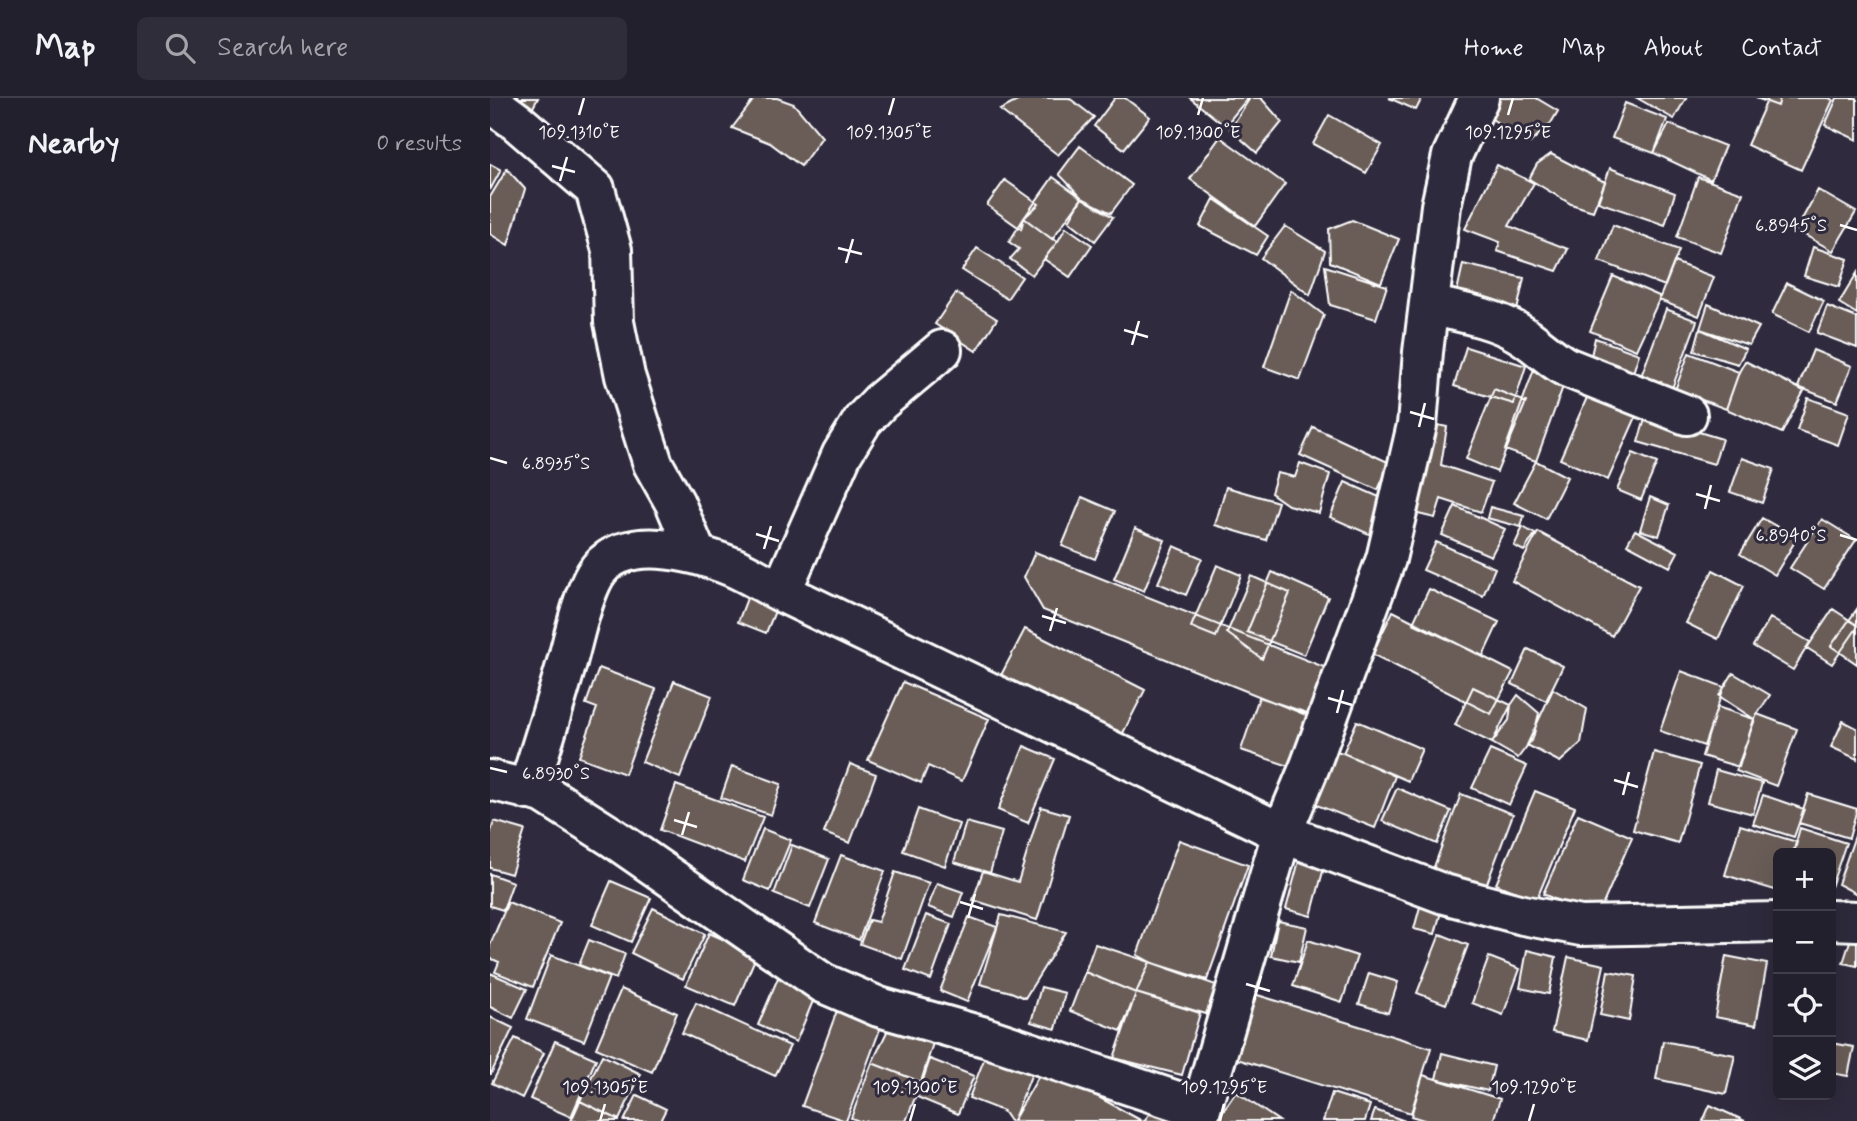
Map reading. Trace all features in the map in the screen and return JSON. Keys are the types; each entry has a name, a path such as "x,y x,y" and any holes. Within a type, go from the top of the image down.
{"street":[{"path":"490,780 543,793 612,837 823,983 880,1007 985,1037 1198,1115 1282,833 1386,559 1417,425 1441,206 1452,156 1479,98"},
{"path":"490,102 595,189 612,250 614,322 625,376 653,464 675,503 696,553"},
{"path":"1429,305 1500,324 1530,340 1553,360 1566,367 1687,415"},
{"path":"780,592 842,454 863,420 880,402 942,350"},
{"path":"528,790 594,576 610,559 623,553 648,549 696,553 735,568 1282,833 1444,894 1523,915 1581,926 1773,922"},
{"path":"1836,920 1857,922"}],"building":[{"path":"505,98 538,98 530,113"},
{"path":"755,98 777,98 794,104 822,137 801,166 770,143 732,128"},
{"path":"1023,98 1069,98 1094,117 1058,155 1000,110"},
{"path":"1115,98 1125,98 1150,117 1124,149 1094,126"},
{"path":"1190,98 1248,98 1225,126"},
{"path":"1250,98 1261,98 1282,122 1257,153 1230,129"},
{"path":"1389,98 1422,98 1416,110"},
{"path":"1498,98 1536,98 1558,111 1551,123 1530,143 1487,116"},
{"path":"1637,98 1686,98 1674,119"},
{"path":"1756,98 1780,98 1778,106"},
{"path":"1768,98 1833,100 1801,170 1747,145"},
{"path":"1837,98 1857,98 1857,140 1825,125"},
{"path":"1625,103 1667,119 1654,153 1612,138"},
{"path":"1329,115 1382,145 1366,173 1313,144"},
{"path":"1669,124 1725,146 1711,180 1654,153"},
{"path":"1220,137 1285,184 1255,226 1190,179"},
{"path":"1080,146 1132,185 1111,213 1082,198 1059,174"},
{"path":"1551,154 1605,182 1593,211 1571,204 1529,179 1537,164"},
{"path":"490,164 501,170 490,190"},
{"path":"1497,165 1534,183 1509,226 1568,249 1557,271 1497,251 1500,242 1465,229"},
{"path":"1610,168 1675,193 1665,225 1598,202"},
{"path":"507,169 525,189 508,245 490,234 490,197"},
{"path":"1053,177 1082,198 1052,239 1024,218"},
{"path":"1698,177 1743,193 1721,253 1677,237"},
{"path":"1005,180 1039,204 1024,218 1021,229 987,205"},
{"path":"1818,190 1856,212 1833,251 1796,230"},
{"path":"1082,198 1113,217 1095,241 1069,221"},
{"path":"1214,199 1268,236 1256,255 1200,226"},
{"path":"1024,218 1058,241 1032,275 1010,259 1019,249 1009,242"},
{"path":"1352,220 1399,239 1381,283 1330,262 1329,229"},
{"path":"1613,225 1679,250 1665,286 1599,261"},
{"path":"1285,226 1325,251 1310,295 1261,258"},
{"path":"1066,227 1092,245 1070,277 1044,259"},
{"path":"1813,247 1848,259 1839,287 1804,276"},
{"path":"977,248 1022,277 1007,299 962,270"},
{"path":"1674,262 1714,277 1699,316 1659,300"},
{"path":"1463,264 1524,278 1515,320 1454,305"},
{"path":"1325,266 1387,286 1376,319 1330,305"},
{"path":"1857,273 1857,314 1839,303"},
{"path":"1613,276 1659,296 1636,350 1590,331"},
{"path":"1787,283 1824,301 1809,332 1772,314"},
{"path":"1291,290 1324,315 1300,380 1264,367"},
{"path":"956,293 997,319 976,351 935,324"},
{"path":"1708,304 1759,327 1749,345 1700,329"},
{"path":"1827,306 1857,318 1857,348 1817,333"},
{"path":"1666,309 1697,321 1671,391 1640,379"},
{"path":"1700,329 1746,349 1738,364 1694,351"},
{"path":"1595,338 1639,354 1631,379 1588,369"},
{"path":"1466,347 1526,366 1514,404 1454,386"},
{"path":"1813,350 1852,366 1837,402 1798,387"},
{"path":"1689,353 1739,372 1726,409 1675,390"},
{"path":"1745,361 1804,391 1782,433 1726,409"},
{"path":"1534,369 1565,381 1536,461 1505,450"},
{"path":"1592,386 1640,408 1608,480 1560,459"},
{"path":"1494,389 1526,402 1497,472 1466,459"},
{"path":"1808,398 1849,413 1838,445 1797,430"},
{"path":"1646,416 1722,439 1714,464 1638,442"},
{"path":"1429,423 1447,427 1441,465 1492,482 1481,512 1441,499 1435,518 1418,514"},
{"path":"1313,427 1390,463 1378,490 1300,455"},
{"path":"1633,453 1657,463 1641,500 1617,490"},
{"path":"1742,458 1774,469 1762,503 1730,492"},
{"path":"1536,461 1567,477 1546,519 1514,503"},
{"path":"1300,463 1330,474 1319,513 1288,505 1271,493 1277,473 1295,477"},
{"path":"1345,482 1393,503 1378,538 1330,517"},
{"path":"1226,487 1278,502 1266,540 1215,525"},
{"path":"1082,497 1115,511 1095,559 1062,546"},
{"path":"1650,497 1669,505 1659,536 1640,530"},
{"path":"1455,506 1505,529 1491,556 1442,535"},
{"path":"1490,507 1524,516 1521,527 1487,518"},
{"path":"1762,518 1797,538 1775,575 1740,554"},
{"path":"1822,519 1856,540 1824,589 1790,568"},
{"path":"1523,527 1535,534 1524,551 1514,546"},
{"path":"1135,528 1165,540 1144,591 1114,579"},
{"path":"1635,530 1678,552 1670,567 1627,544"},
{"path":"1538,532 1639,586 1612,636 1512,581"},
{"path":"1436,542 1495,568 1483,596 1423,570"},
{"path":"1174,546 1202,558 1186,595 1158,583"},
{"path":"1035,552 1329,669 1311,717 1043,610 1024,577"},
{"path":"1217,565 1241,575 1216,637 1191,627"},
{"path":"1713,570 1744,586 1718,639 1686,623"},
{"path":"1272,572 1328,597 1304,655 1247,632"},
{"path":"1251,576 1290,593 1262,659 1227,633"},
{"path":"1429,589 1499,622 1483,656 1413,623"},
{"path":"749,593 778,604 766,633 738,622"},
{"path":"1833,609 1857,625 1857,628 1832,664 1807,648"},
{"path":"1857,609 1857,664 1831,646"},
{"path":"1393,611 1513,672 1491,714 1372,654"},
{"path":"1770,618 1810,642 1793,670 1753,646"},
{"path":"1025,629 1145,690 1119,741 999,679"},
{"path":"1528,649 1563,666 1546,701 1512,684"},
{"path":"599,668 656,689 625,774 579,757 597,708 586,704"},
{"path":"1681,671 1724,687 1704,746 1660,731"},
{"path":"1733,673 1770,695 1754,719 1719,696"},
{"path":"674,681 712,696 680,778 642,762"},
{"path":"903,682 989,719 962,781 928,766 921,783 868,760"},
{"path":"1473,687 1511,705 1492,743 1455,725"},
{"path":"1553,689 1587,709 1581,743 1560,762 1527,745"},
{"path":"1518,695 1539,713 1533,738 1518,758 1492,743 1509,720 1511,705"},
{"path":"1259,697 1316,716 1298,769 1241,750"},
{"path":"1717,707 1754,719 1739,767 1702,756"},
{"path":"1757,714 1797,729 1776,786 1736,771"},
{"path":"1357,721 1422,749 1408,781 1343,753"},
{"path":"1843,721 1857,728 1857,759 1831,747"},
{"path":"1024,746 1055,759 1028,823 998,810"},
{"path":"1329,749 1395,776 1375,828 1309,802"},
{"path":"1490,750 1527,766 1509,805 1472,788"},
{"path":"1654,752 1700,765 1678,843 1633,830"},
{"path":"850,764 876,774 850,843 824,833"},
{"path":"732,766 781,784 771,815 721,798"},
{"path":"1716,770 1762,783 1753,814 1708,802"},
{"path":"676,785 763,817 745,862 660,830"},
{"path":"1397,788 1451,811 1437,844 1382,821"},
{"path":"1535,791 1575,807 1536,901 1496,884"},
{"path":"1461,794 1513,814 1483,894 1431,875"},
{"path":"1808,794 1857,809 1849,838 1799,823"},
{"path":"1763,795 1804,809 1794,837 1753,824"},
{"path":"1041,807 1069,815 1037,920 973,900 983,871 1018,882"},
{"path":"918,809 959,824 945,866 903,851"},
{"path":"1578,814 1632,837 1597,918 1543,894"},
{"path":"494,821 525,830 511,874 490,868 490,835"},
{"path":"966,822 1002,832 990,873 954,862"},
{"path":"1740,825 1797,842 1795,848 1773,848 1773,889 1725,875"},
{"path":"1800,828 1846,843 1836,872 1836,848 1794,848"},
{"path":"763,829 791,840 770,891 743,880"},
{"path":"1857,830 1857,894 1838,884"},
{"path":"1179,840 1248,865 1207,980 1150,962 1137,955"},
{"path":"792,845 829,859 810,908 774,894"},
{"path":"841,855 885,871 859,940 815,923"},
{"path":"1300,857 1325,864 1311,916 1286,909"},
{"path":"895,872 929,883 902,959 860,944 869,920 878,922"},
{"path":"490,874 513,882 503,910 490,906"},
{"path":"611,881 651,898 631,942 592,925"},
{"path":"937,883 963,892 954,917 928,907"},
{"path":"508,902 560,923 533,987 495,972 499,962 490,958 490,945"},
{"path":"1421,903 1442,908 1435,934 1414,929"},
{"path":"653,908 705,934 683,979 631,953"},
{"path":"926,915 951,924 931,980 905,970"},
{"path":"1001,915 1066,932 1025,998 980,984"},
{"path":"969,917 997,927 967,1002 940,991"},
{"path":"1278,921 1307,927 1299,962 1271,956"},
{"path":"1853,932 1857,933 1857,966 1843,963"},
{"path":"709,933 757,954 735,1006 686,985"},
{"path":"1440,934 1468,945 1446,1004 1417,993"},
{"path":"589,940 625,954 616,979 579,965"},
{"path":"1308,940 1357,956 1342,1002 1293,986"},
{"path":"1095,944 1150,962 1136,993 1085,972"},
{"path":"1527,950 1556,957 1549,994 1520,988"},
{"path":"551,955 609,977 584,1041 527,1019"},
{"path":"1726,956 1767,964 1756,1025 1715,1017"},
{"path":"1489,957 1520,969 1503,1015 1472,1003"},
{"path":"1568,957 1604,965 1588,1040 1552,1032"},
{"path":"1150,962 1216,985 1206,1014 1136,993"},
{"path":"1608,971 1636,976 1629,1021 1600,1015"},
{"path":"1085,972 1136,993 1121,1031 1070,1011"},
{"path":"490,973 527,989 513,1018 490,1007"},
{"path":"780,973 818,989 796,1042 758,1025"},
{"path":"1369,973 1398,982 1388,1013 1359,1004"},
{"path":"1041,987 1065,993 1056,1029 1031,1022"},
{"path":"621,989 677,1013 652,1072 596,1048"},
{"path":"1241,990 1431,1048 1411,1113 1221,1054"},
{"path":"1136,993 1200,1013 1182,1075 1114,1058"},
{"path":"696,1003 790,1046 775,1076 682,1033"},
{"path":"839,1005 883,1021 846,1121 802,1106"},
{"path":"490,1017 513,1028 491,1074 490,1074"},
{"path":"894,1017 936,1033 921,1082 872,1063"},
{"path":"515,1038 544,1053 522,1098 492,1083"},
{"path":"555,1041 596,1059 571,1117 530,1099"},
{"path":"1663,1041 1735,1055 1726,1094 1656,1079"},
{"path":"990,1044 1036,1063 1013,1121 1010,1121 1003,1111 969,1098"},
{"path":"1836,1044 1854,1047 1848,1076 1836,1074"},
{"path":"1442,1053 1494,1066 1488,1091 1436,1079"},
{"path":"602,1055 641,1074 619,1120 580,1101"},
{"path":"930,1059 974,1076 958,1114 917,1097"},
{"path":"872,1063 921,1082 906,1121 859,1121 851,1118"},
{"path":"1044,1067 1142,1121 1013,1121"},
{"path":"1423,1075 1500,1099 1493,1121 1427,1121 1411,1116"},
{"path":"1236,1092 1279,1121 1216,1121"},
{"path":"1332,1093 1370,1105 1365,1121 1323,1121"},
{"path":"637,1095 666,1109 660,1121 624,1121"},
{"path":"580,1101 619,1120 619,1121 571,1121"},
{"path":"1710,1105 1745,1121 1703,1121"},
{"path":"1153,1109 1181,1121 1144,1121"},
{"path":"1375,1110 1405,1121 1371,1121"}]}
